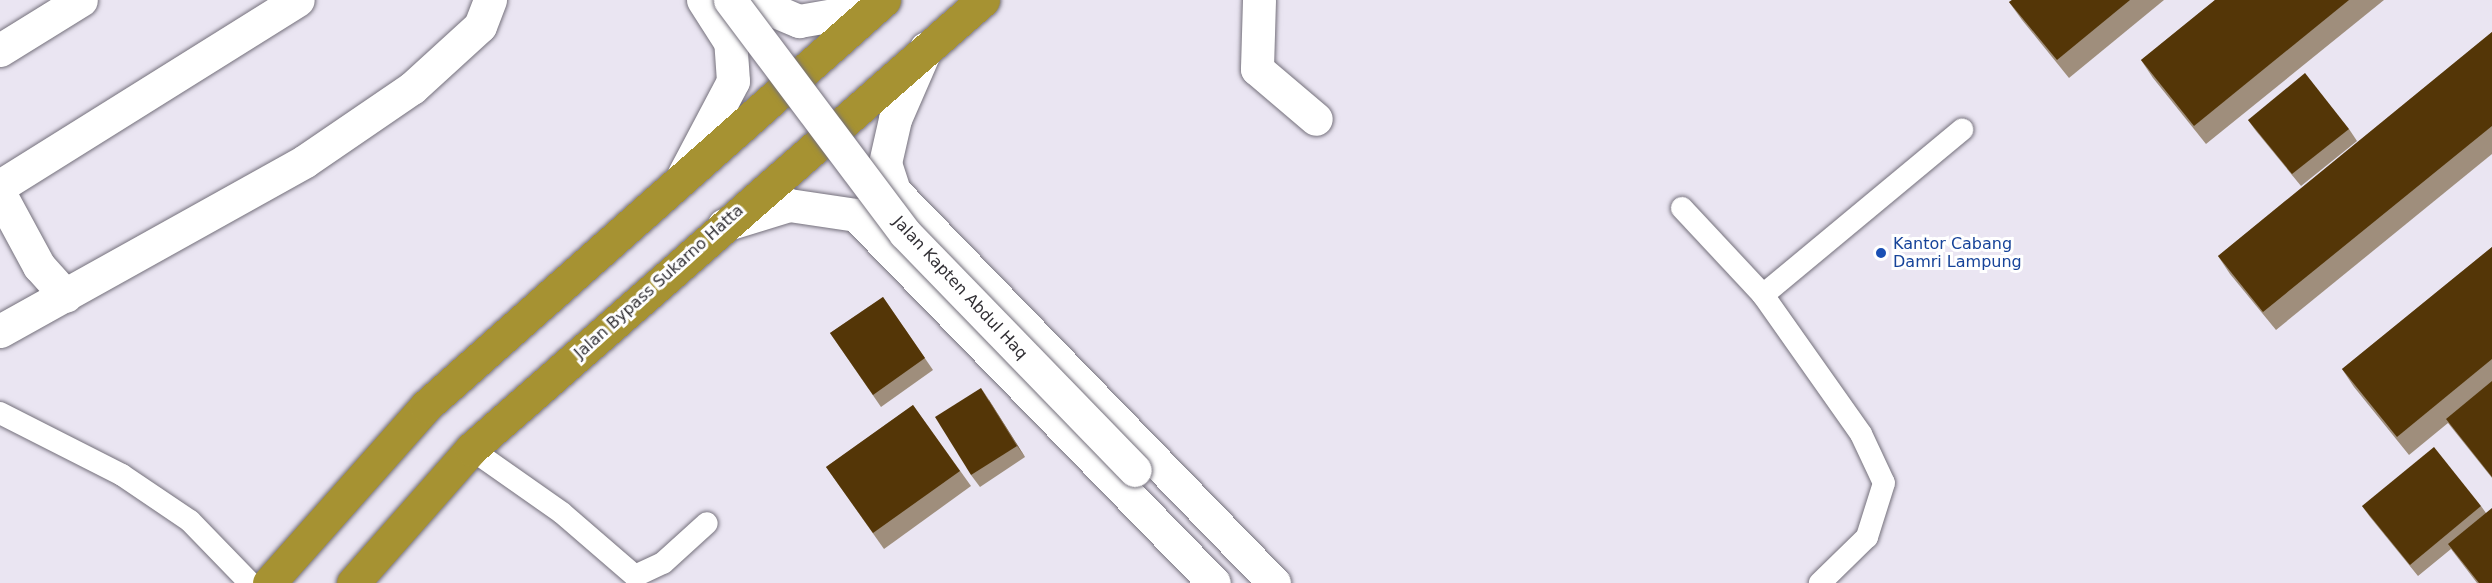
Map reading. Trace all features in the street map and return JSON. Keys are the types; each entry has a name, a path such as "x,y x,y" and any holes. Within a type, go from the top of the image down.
{"highway":[{"name":"Jalan Bypass Sukarno Hatta","path":"353,583 471,449 722,226 983,0"},
{"path":"269,583 426,406 879,4"}],"street":[{"path":"0,50 81,0"},
{"path":"0,186 298,0"},
{"path":"0,332 305,161 412,88 480,26 490,0"},
{"path":"716,6 733,28 747,25 760,9 758,0"},
{"path":"766,0 774,11 799,21 879,4"},
{"path":"1259,0 1257,69 1316,119"},
{"path":"680,180 733,81 730,42 716,6"},
{"name":"Jalan Kapten Abdul Haq","path":"716,6 905,233 1167,502 1206,513"},
{"name":"Jalan Kapten Abdul Haq","path":"926,48 895,119 885,163 894,191 917,219 1274,583"},
{"path":"0,194 39,266 66,296"},
{"name":"Jalan Kapten Abdul Haq","path":"722,226 805,204 856,215 1214,583"},
{"path":"888,249 882,238 888,220 900,214 917,219"},
{"path":"1167,502 1177,546"}],"lane":[{"path":"1762,295 1962,130"},
{"path":"1682,208 1762,295 1861,434 1884,483 1878,514 1866,537 1821,583"},
{"path":"0,413 122,475 190,521 250,583"},
{"path":"471,449 562,513 635,576 663,563 707,523"}],"building":[{"path":"2012,0 2130,0 2057,60 2009,2"},
{"path":"2215,0 2349,0 2194,126 2141,60"},
{"path":"2492,32 2492,126 2263,312 2218,256"},
{"path":"2305,73 2349,129 2292,174 2248,120"},
{"path":"2492,247 2492,359 2397,437 2342,369"},
{"path":"883,297 925,358 873,395 830,333"},
{"path":"2492,381 2492,477 2446,419"},
{"path":"981,388 1017,446 971,475 935,417"},
{"path":"913,405 960,471 873,533 826,467"},
{"path":"2434,447 2481,506 2410,565 2362,506"},
{"path":"2492,508 2492,583 2479,583 2448,544"}],"place":[{"name":"Kantor Cabang Damri Lampung","path":"1881,253"}]}
